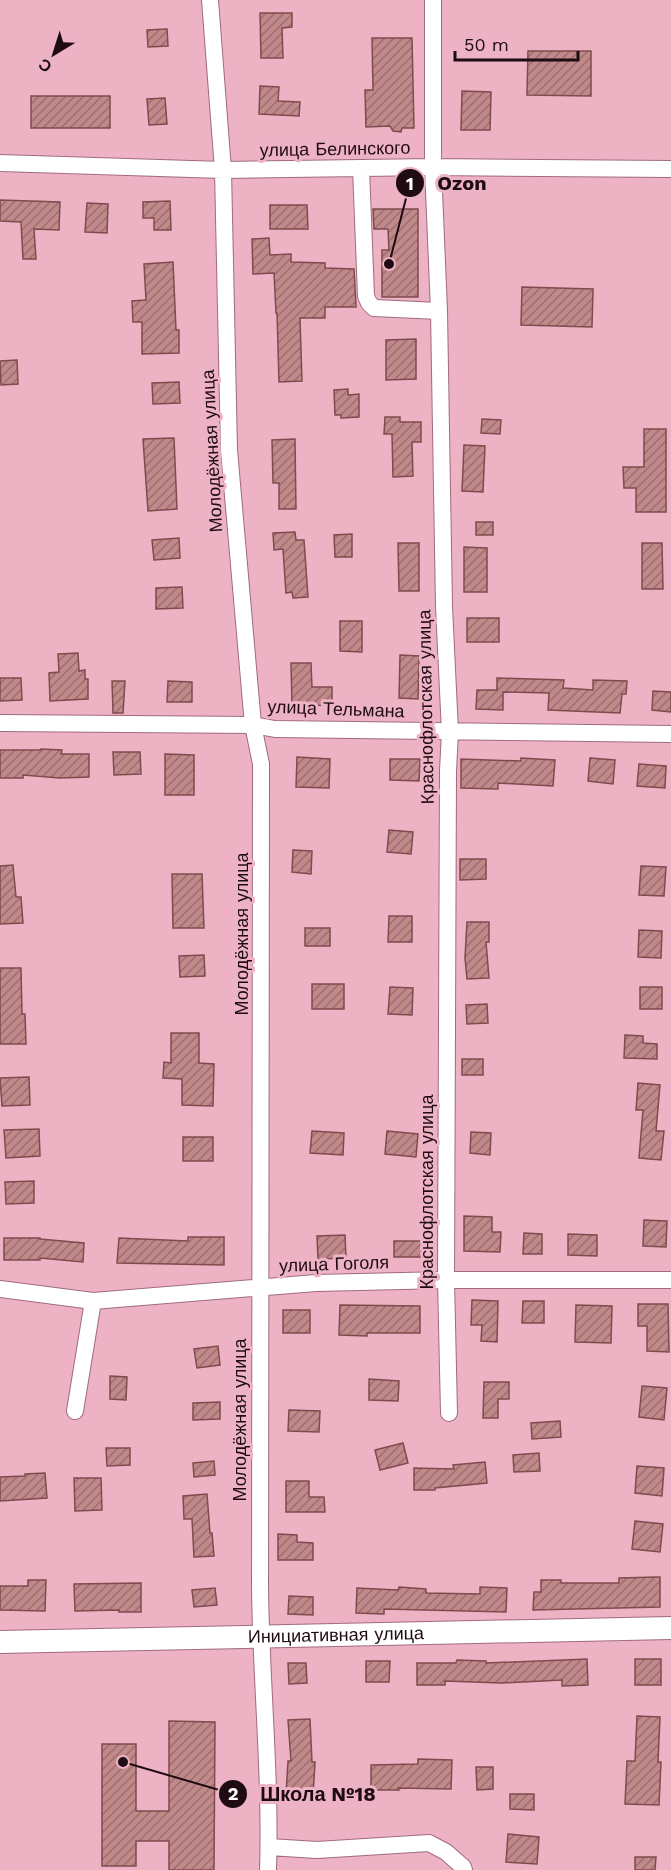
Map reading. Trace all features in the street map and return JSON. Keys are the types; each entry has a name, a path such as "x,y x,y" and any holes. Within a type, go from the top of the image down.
{"street":[{"name":"Молодёжная улица","path":"210,0 223,170 229,450 253,724 261,764 261,1637 268,1870"},
{"name":"Краснофлотская улица","path":"434,0 433,167 439,310 443,574 450,732 446,1280 449,1413"},
{"name":"улица Белинского","path":"0,163 223,170 433,167 671,169"},
{"path":"361,168 366,296 369,303 374,308 439,310"},
{"name":"улица Тельмана","path":"0,723 253,724 275,729 671,734"},
{"name":"улица Гоголя","path":"0,1288 93,1301 316,1283 446,1280 671,1280"},
{"path":"75,1411 93,1301"},
{"name":"Инициативная улица","path":"0,1642 671,1628"},
{"path":"269,1847 317,1850 429,1843 446,1852 464,1870"}],"building":[{"path":"260,13 292,13 292,27 282,28 283,58 261,58"},
{"path":"167,29 168,46 148,47 147,30"},
{"path":"372,38 412,38 414,128 402,128 401,132 393,131 390,126 366,127 365,90 373,90"},
{"path":"528,51 591,51 591,96 527,95"},
{"path":"260,86 279,87 278,101 300,102 299,116 259,114"},
{"path":"462,91 491,92 490,130 461,130"},
{"path":"31,96 110,96 110,128 31,128"},
{"path":"165,98 167,124 149,125 147,99"},
{"path":"0,200 60,202 59,230 34,229 36,259 23,259 21,222 0,221"},
{"path":"170,201 171,230 154,230 154,218 143,218 143,202"},
{"path":"87,203 108,204 107,233 85,232"},
{"path":"270,205 307,205 308,229 270,229"},
{"path":"373,209 418,209 418,297 382,297 382,250 389,250 388,229 374,229"},
{"path":"269,238 270,255 291,254 291,262 325,263 325,268 354,269 356,307 325,307 325,318 300,318 302,381 279,382 274,273 253,274 252,239"},
{"path":"173,262 179,353 142,354 142,322 133,322 132,301 146,300 144,264"},
{"path":"522,287 593,289 592,327 521,325"},
{"path":"416,339 416,379 386,380 386,340"},
{"path":"17,360 18,384 1,385 0,361"},
{"path":"179,382 180,403 153,404 152,383"},
{"path":"348,389 348,395 359,394 359,417 341,418 341,415 335,415 334,390"},
{"path":"385,417 400,417 400,422 421,422 421,442 412,442 413,476 393,477 392,434 384,434"},
{"path":"482,419 501,420 500,434 481,433"},
{"path":"644,429 666,429 666,512 636,512 636,488 624,488 623,467 644,467"},
{"path":"174,438 177,509 148,511 143,439"},
{"path":"295,439 296,509 279,509 279,483 273,483 272,440"},
{"path":"464,445 485,446 483,492 462,491"},
{"path":"476,522 493,522 493,535 476,535"},
{"path":"295,532 296,540 304,540 308,597 293,598 292,592 286,593 283,549 274,550 273,533"},
{"path":"352,534 352,557 335,557 334,535"},
{"path":"179,538 180,558 154,560 152,540"},
{"path":"398,543 419,543 419,591 399,591"},
{"path":"642,543 662,543 663,589 642,589"},
{"path":"464,547 487,548 487,592 464,592"},
{"path":"182,587 183,608 156,609 156,588"},
{"path":"467,618 499,618 499,642 467,642"},
{"path":"340,621 362,621 362,652 340,651"},
{"path":"78,653 79,671 85,670 85,679 88,679 88,699 50,701 49,673 59,672 58,654"},
{"path":"400,655 419,656 418,699 399,698"},
{"path":"291,663 311,663 312,687 332,687 332,705 292,706"},
{"path":"0,678 21,678 22,700 0,701"},
{"path":"497,678 564,680 563,688 593,690 593,680 627,681 626,694 622,694 620,713 548,710 549,693 503,692 503,710 476,709 477,690 497,690"},
{"path":"112,681 125,681 123,713 113,713"},
{"path":"168,681 192,682 192,702 167,702"},
{"path":"653,691 671,692 671,712 652,710"},
{"path":"0,750 62,750 61,754 89,754 89,777 60,778 23,775 23,778 0,778"},
{"path":"113,752 140,752 141,774 114,775"},
{"path":"165,754 194,755 194,795 165,795"},
{"path":"297,757 330,759 329,788 296,787"},
{"path":"521,758 555,760 553,786 498,783 498,789 461,788 461,759 521,761"},
{"path":"590,758 615,760 613,784 588,781"},
{"path":"390,759 420,759 419,781 390,780"},
{"path":"639,764 666,766 665,788 637,786"},
{"path":"389,830 413,832 411,854 387,852"},
{"path":"293,850 312,851 311,874 292,872"},
{"path":"460,859 486,859 486,879 460,880"},
{"path":"13,865 16,897 21,897 23,923 0,924 0,866"},
{"path":"641,866 666,867 664,896 639,895"},
{"path":"172,874 202,874 204,928 173,928"},
{"path":"389,916 412,916 412,942 388,942"},
{"path":"467,922 489,922 489,942 486,942 489,978 467,979 465,958"},
{"path":"305,928 330,928 330,946 305,946"},
{"path":"639,930 662,931 661,958 638,957"},
{"path":"204,955 205,976 180,977 179,956"},
{"path":"0,968 21,968 22,1014 25,1014 26,1044 0,1044"},
{"path":"312,984 344,984 344,1009 312,1009"},
{"path":"390,987 413,988 412,1015 388,1014"},
{"path":"640,987 662,987 662,1009 640,1009"},
{"path":"487,1004 488,1023 467,1024 466,1005"},
{"path":"171,1033 199,1033 199,1063 214,1064 213,1106 182,1105 182,1079 163,1078 164,1062 171,1063"},
{"path":"625,1035 643,1036 643,1043 657,1044 657,1059 624,1058"},
{"path":"462,1059 483,1059 483,1075 462,1075"},
{"path":"29,1077 30,1105 2,1106 0,1078"},
{"path":"638,1083 660,1085 656,1131 664,1131 661,1160 639,1158 643,1110 636,1110"},
{"path":"39,1129 40,1156 6,1158 4,1130"},
{"path":"312,1131 344,1133 343,1155 310,1153"},
{"path":"387,1131 418,1134 416,1157 385,1154"},
{"path":"471,1132 491,1133 490,1155 470,1153"},
{"path":"183,1137 213,1137 213,1161 183,1161"},
{"path":"34,1181 34,1203 6,1204 5,1182"},
{"path":"464,1216 492,1217 492,1232 501,1232 500,1252 464,1251"},
{"path":"644,1220 667,1221 666,1247 643,1246"},
{"path":"524,1233 542,1234 542,1254 523,1254"},
{"path":"568,1234 597,1235 597,1256 568,1255"},
{"path":"345,1235 346,1258 318,1259 317,1236"},
{"path":"188,1237 224,1237 224,1265 117,1263 119,1238 188,1241"},
{"path":"4,1238 40,1238 84,1243 83,1262 40,1258 40,1260 4,1260"},
{"path":"394,1241 421,1241 421,1257 394,1257"},
{"path":"472,1300 498,1301 497,1342 481,1341 482,1325 471,1325"},
{"path":"523,1301 544,1301 544,1323 522,1323"},
{"path":"638,1304 668,1304 669,1352 647,1351 647,1326 638,1326"},
{"path":"340,1305 420,1306 420,1333 339,1335"},
{"path":"576,1305 612,1306 611,1343 575,1342"},
{"path":"283,1310 310,1310 310,1333 283,1333"},
{"path":"218,1346 220,1365 197,1368 194,1349"},
{"path":"110,1376 127,1377 126,1400 110,1399"},
{"path":"369,1379 399,1381 398,1401 369,1400"},
{"path":"484,1382 509,1382 509,1399 498,1399 498,1418 483,1418"},
{"path":"642,1386 667,1388 664,1420 639,1417"},
{"path":"220,1402 220,1419 193,1420 193,1403"},
{"path":"289,1410 320,1411 319,1432 288,1431"},
{"path":"560,1421 561,1437 532,1439 531,1423"},
{"path":"403,1443 408,1463 380,1470 375,1450"},
{"path":"106,1448 130,1448 130,1465 107,1466"},
{"path":"539,1453 540,1471 514,1472 513,1455"},
{"path":"214,1461 215,1475 194,1477 193,1463"},
{"path":"485,1462 487,1483 435,1488 435,1490 414,1490 414,1468 454,1469 453,1465"},
{"path":"637,1466 664,1468 662,1496 635,1493"},
{"path":"45,1473 47,1498 0,1501 0,1477"},
{"path":"74,1478 101,1478 102,1510 75,1511"},
{"path":"286,1481 309,1481 309,1497 324,1497 325,1512 286,1512"},
{"path":"207,1494 214,1556 194,1557 192,1519 184,1519 183,1496"},
{"path":"635,1521 663,1524 660,1552 632,1549"},
{"path":"278,1534 297,1535 297,1542 313,1543 313,1560 278,1560"},
{"path":"660,1577 660,1607 533,1610 534,1592 541,1592 541,1580 561,1580 561,1583 619,1583 619,1578"},
{"path":"28,1580 46,1580 45,1611 0,1610 0,1586 28,1586"},
{"path":"141,1583 141,1612 75,1611 74,1584"},
{"path":"399,1587 426,1589 426,1593 480,1594 480,1587 507,1588 506,1612 384,1609 384,1614 356,1613 357,1588 398,1590"},
{"path":"215,1588 217,1605 194,1607 192,1590"},
{"path":"289,1596 313,1597 313,1615 288,1614"},
{"path":"587,1659 588,1685 562,1686 562,1680 502,1683 445,1681 445,1685 417,1685 417,1663 456,1663 457,1660 486,1661 486,1663"},
{"path":"635,1659 661,1659 661,1685 635,1685"},
{"path":"366,1661 390,1661 389,1682 366,1682"},
{"path":"288,1663 306,1663 307,1683 289,1684"},
{"path":"637,1716 660,1717 659,1805 625,1804 627,1761 635,1761"},
{"path":"310,1719 312,1762 315,1762 313,1796 286,1795 288,1761 291,1761 288,1720"},
{"path":"169,1721 215,1722 214,1870 169,1870 169,1841 136,1841 136,1866 102,1866 102,1744 136,1744 136,1811 169,1811"},
{"path":"418,1759 452,1760 451,1789 371,1790 371,1765 418,1764"},
{"path":"476,1767 493,1767 493,1789 477,1790"},
{"path":"510,1794 534,1794 534,1810 510,1809"},
{"path":"508,1834 539,1837 537,1864 506,1862"},
{"path":"635,1857 656,1857 655,1870 635,1870"}],"place":[{"name":"Ozon","path":"389,264"},
{"name":"Школа №18","path":"123,1762"}]}
